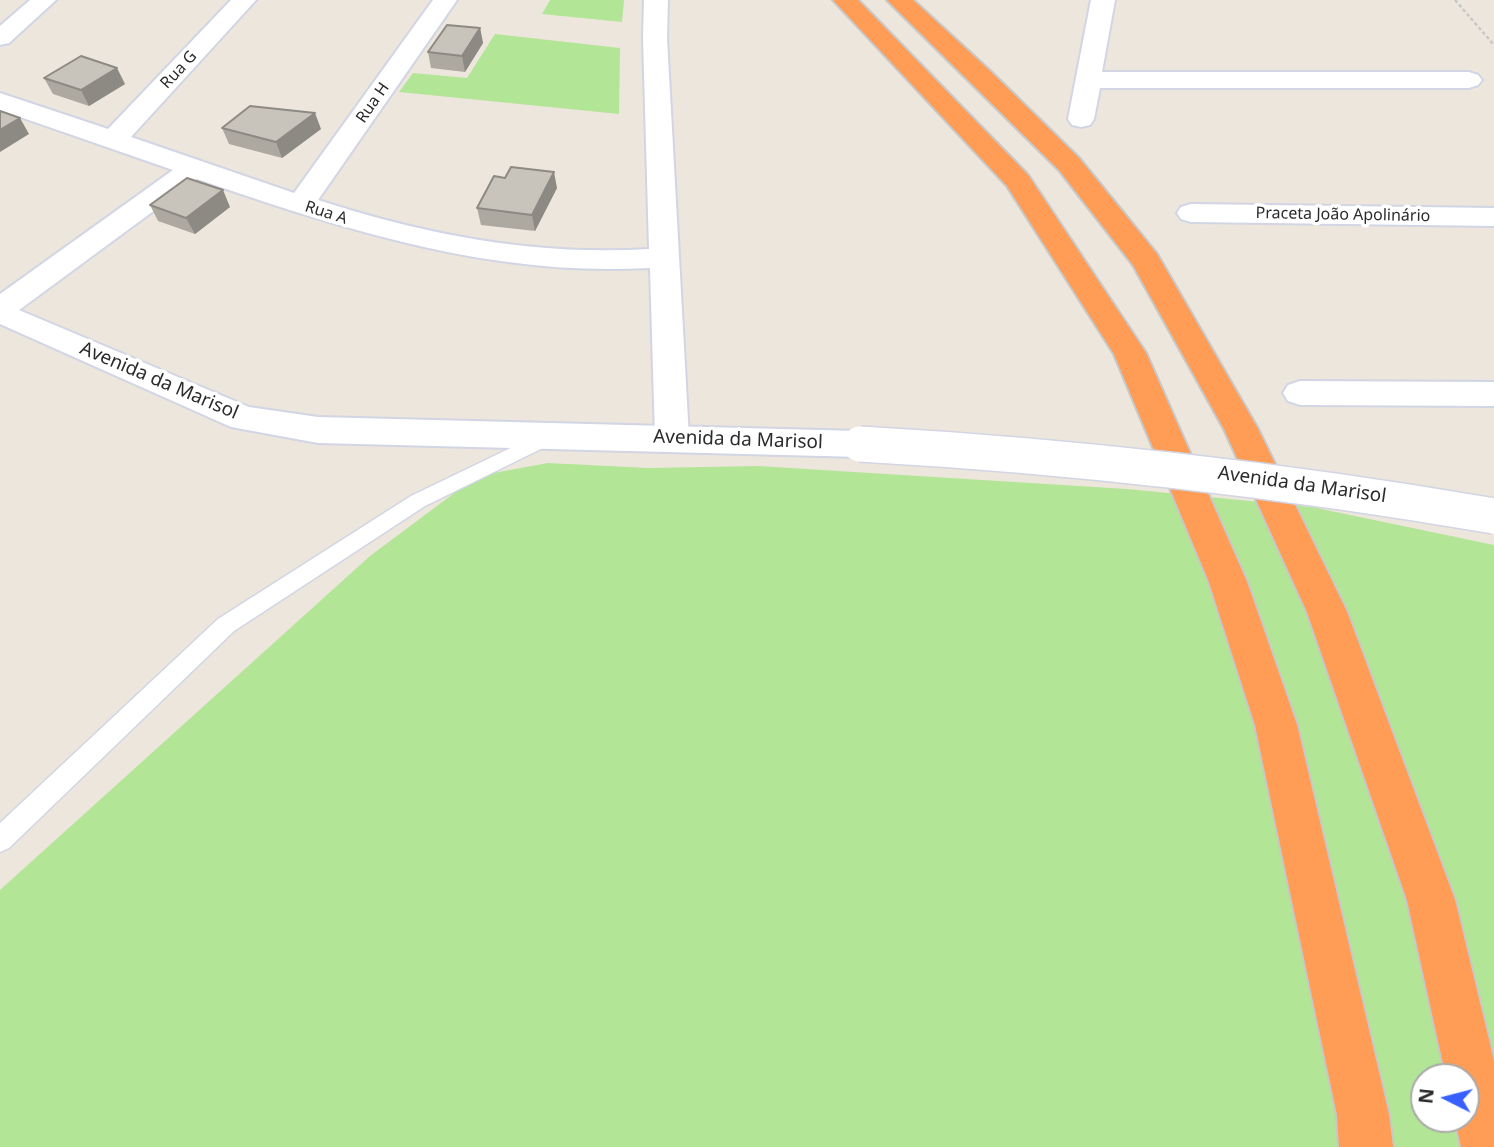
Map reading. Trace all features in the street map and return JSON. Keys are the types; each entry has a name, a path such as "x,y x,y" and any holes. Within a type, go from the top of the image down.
{"highway":[{"path":"845,0 1018,181 1130,352 1228,582 1276,725 1363,1115 1366,1147"},
{"path":"899,0 981,76 1069,164 1146,261 1241,429 1327,612 1432,900 1488,1147"}],"street":[{"path":"0,38 44,0"},
{"name":"Rua G","path":"113,140 244,0"},
{"name":"Rua H","path":"300,205 445,0"},
{"path":"656,0 655,38 672,438"},
{"path":"1081,119 1103,0"},
{"path":"1090,80 1469,80"},
{"name":"Rua A","path":"0,101 300,205 429,242 500,255 622,262 665,258"},
{"path":"0,310 194,168"},
{"name":"Praceta João Apolinário","path":"1191,213 1494,216"},
{"name":"Avenida da Marisol","path":"0,310 243,418 318,430 860,444 1111,460 1361,493 1494,516"},
{"path":"1300,393 1494,394"}],"lane":[{"path":"0,840 226,625 418,502 552,435"}],"path":[{"path":"1455,0 1494,45"}],"green space":[{"path":"550,0 624,0 622,22 542,14"},
{"path":"495,34 620,48 619,114 399,92 413,73 467,78"},
{"path":"548,463 648,468 758,466 1127,489 1312,507 1494,545 1494,1147 0,1147 0,890 370,556 477,476"}],"building":[{"path":"447,25 480,28 462,56 428,52"},
{"path":"81,56 117,68 81,90 44,78"},
{"path":"250,106 315,113 276,142 222,128"},
{"path":"0,111 20,118 0,130"},
{"path":"511,167 554,172 532,215 477,208 494,176 505,178"},
{"path":"187,178 223,190 186,218 150,205"}]}
